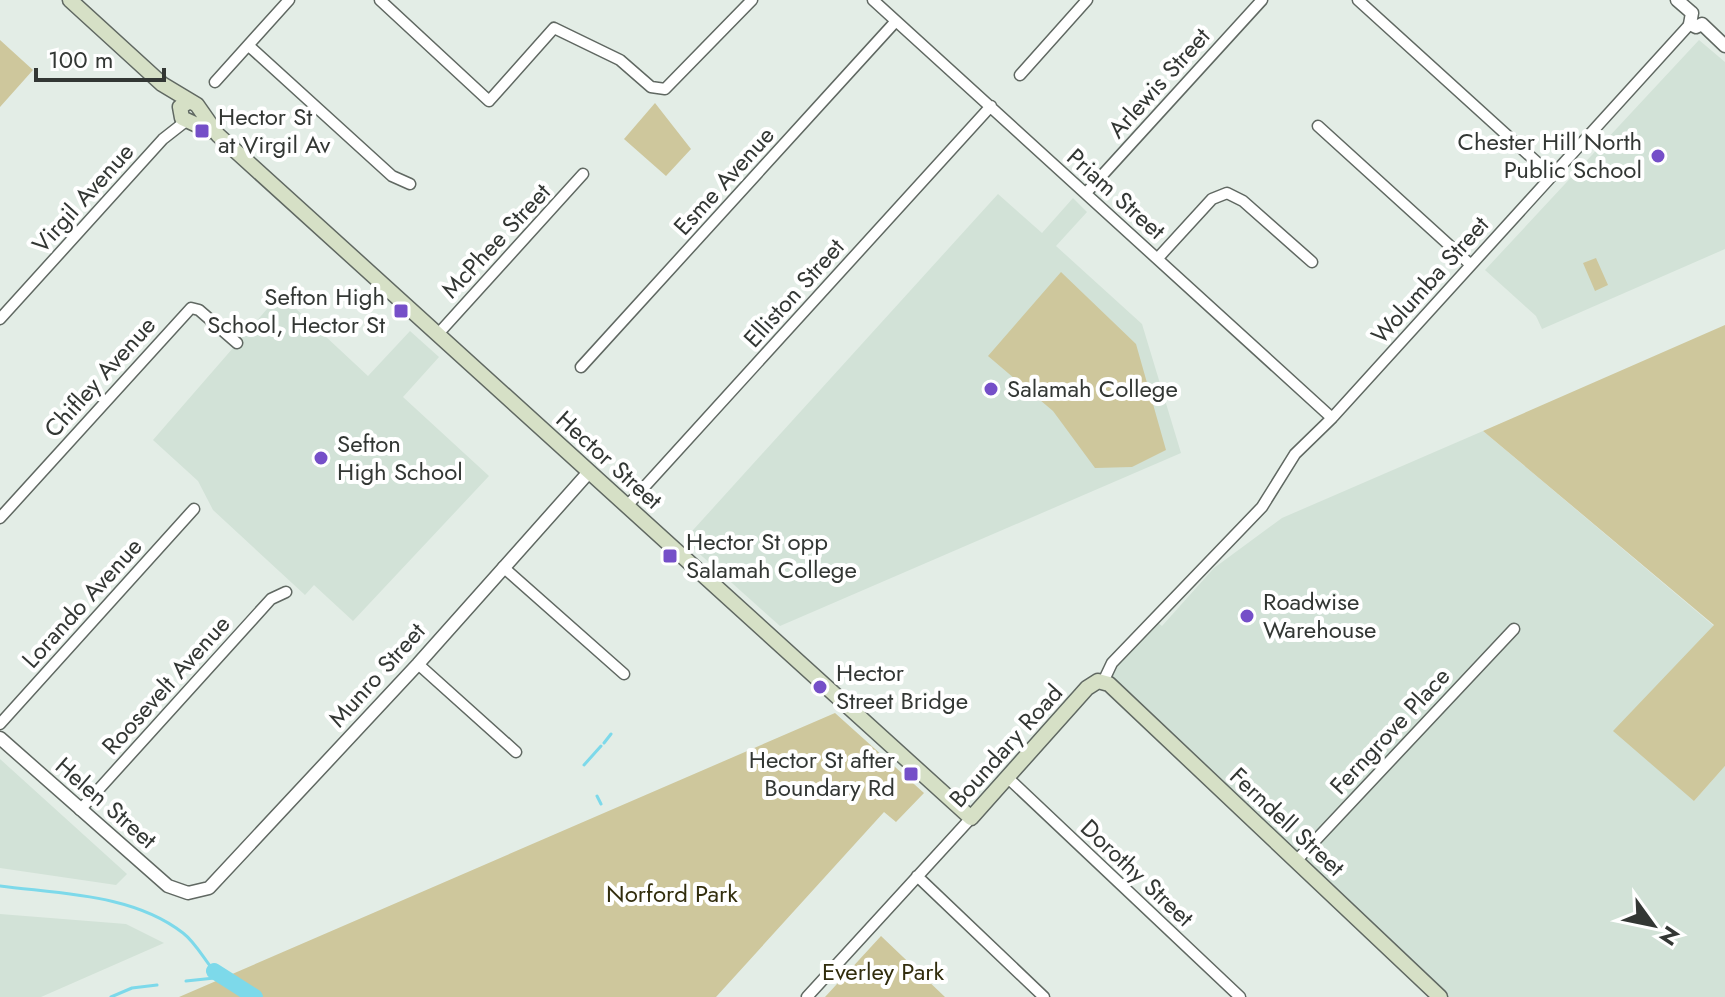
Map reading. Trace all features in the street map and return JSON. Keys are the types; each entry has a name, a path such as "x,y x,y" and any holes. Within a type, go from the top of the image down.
{"main road":[{"name":"Hector Street","path":"70,0 162,84 187,113 218,135 971,818"},
{"name":"Boundary Road","path":"971,818 1087,688 1103,682"},
{"name":"Ferndell Street","path":"1103,682 1440,997"}],"street":[{"path":"215,82 289,0"},
{"path":"380,0 489,101 554,28 620,60 651,87 665,89 752,0"},
{"name":"Priam Street","path":"873,0 1332,418"},
{"path":"1020,75 1087,0"},
{"name":"Arlewis Street","path":"1086,193 1262,0"},
{"path":"1358,0 1552,176"},
{"path":"1677,0 1694,21 1725,46"},
{"name":"Esme Avenue","path":"581,367 896,21"},
{"name":"Wolumba Street","path":"1295,454 1332,418 1694,21"},
{"path":"249,46 392,176 410,184"},
{"name":"Elliston Street","path":"627,506 991,106"},
{"name":"Virgil Avenue","path":"0,319 187,113"},
{"path":"1318,126 1471,265"},
{"name":"McPhee Street","path":"438,334 583,174"},
{"path":"1158,258 1212,199 1227,193 1243,201 1312,262"},
{"name":"Chifley Avenue","path":"0,518 191,308 198,308 237,343"},
{"name":"Boundary Road","path":"1103,682 1106,671 1121,652 1262,507 1295,454"},
{"name":"Munro Street","path":"188,893 209,888 228,871 589,472"},
{"name":"Lorando Avenue","path":"0,724 194,509"},
{"path":"503,567 624,674"},
{"name":"Roosevelt Avenue","path":"80,810 271,599 286,592"},
{"name":"Ferngrove Place","path":"1296,861 1514,629"},
{"path":"418,664 516,752"},
{"name":"Helen Street","path":"0,738 168,886 188,893"},
{"name":"Dorothy Street","path":"1007,777 1240,997"},
{"name":"Boundary Road","path":"807,997 971,818"},
{"path":"917,876 1044,997"}],"shaded area":[{"name":"Chester Hill North Public School","path":"1699,40 1725,62 1725,249 1542,329 1536,316 1485,270"},
{"name":"Salamah College","path":"998,194 1042,233 1073,198 1087,212 1056,246 1142,324 1181,453 780,626 684,540"},
{"name":"Sefton High School","path":"280,294 368,376 410,331 439,357 403,397 489,476 353,621 314,585 305,595 213,510 198,481 153,440"},
{"path":"1483,431 1714,626 1694,801 1725,766 1725,997 1440,997 1115,689 1106,671 1152,618 1162,626 1214,568 1282,518"},
{"path":"0,759 127,874 116,885 0,868"},
{"path":"0,914 126,924 164,943 41,997 0,997"}],"green space":[{"path":"0,40 33,70 0,107"},
{"path":"655,103 691,149 666,176 624,139"},
{"path":"1596,258 1608,285 1595,291 1583,263"},
{"path":"1061,272 1136,344 1166,450 1132,467 1095,468 1053,411 988,356"},
{"path":"1725,325 1725,766 1694,801 1613,731 1714,625 1483,431"},
{"name":"Norford Park","path":"835,713 924,793 896,822 884,812 716,997 179,997"},
{"name":"Everley Park","path":"881,936 945,997 825,997"}],"waterway":[{"path":"604,743 611,734"},
{"path":"584,765 601,746"},
{"path":"597,796 601,804"},
{"path":"0,886 96,898 142,910 183,933 214,971"},
{"path":"214,971 255,997"},
{"path":"186,981 224,977"},
{"path":"111,997 132,988 157,985"}],"place":[{"name":"Hector St at Virgil Av","path":"202,131"},
{"name":"Chester Hill North Public School","path":"1658,156"},
{"name":"Sefton High School, Hector St","path":"401,311"},
{"name":"Salamah College","path":"991,389"},
{"name":"Sefton High School","path":"321,458"},
{"name":"Hector St opp Salamah College","path":"670,556"},
{"name":"Roadwise Warehouse","path":"1247,616"},
{"name":"Hector Street Bridge","path":"820,687"},
{"name":"Hector St after Boundary Rd","path":"911,774"}]}
